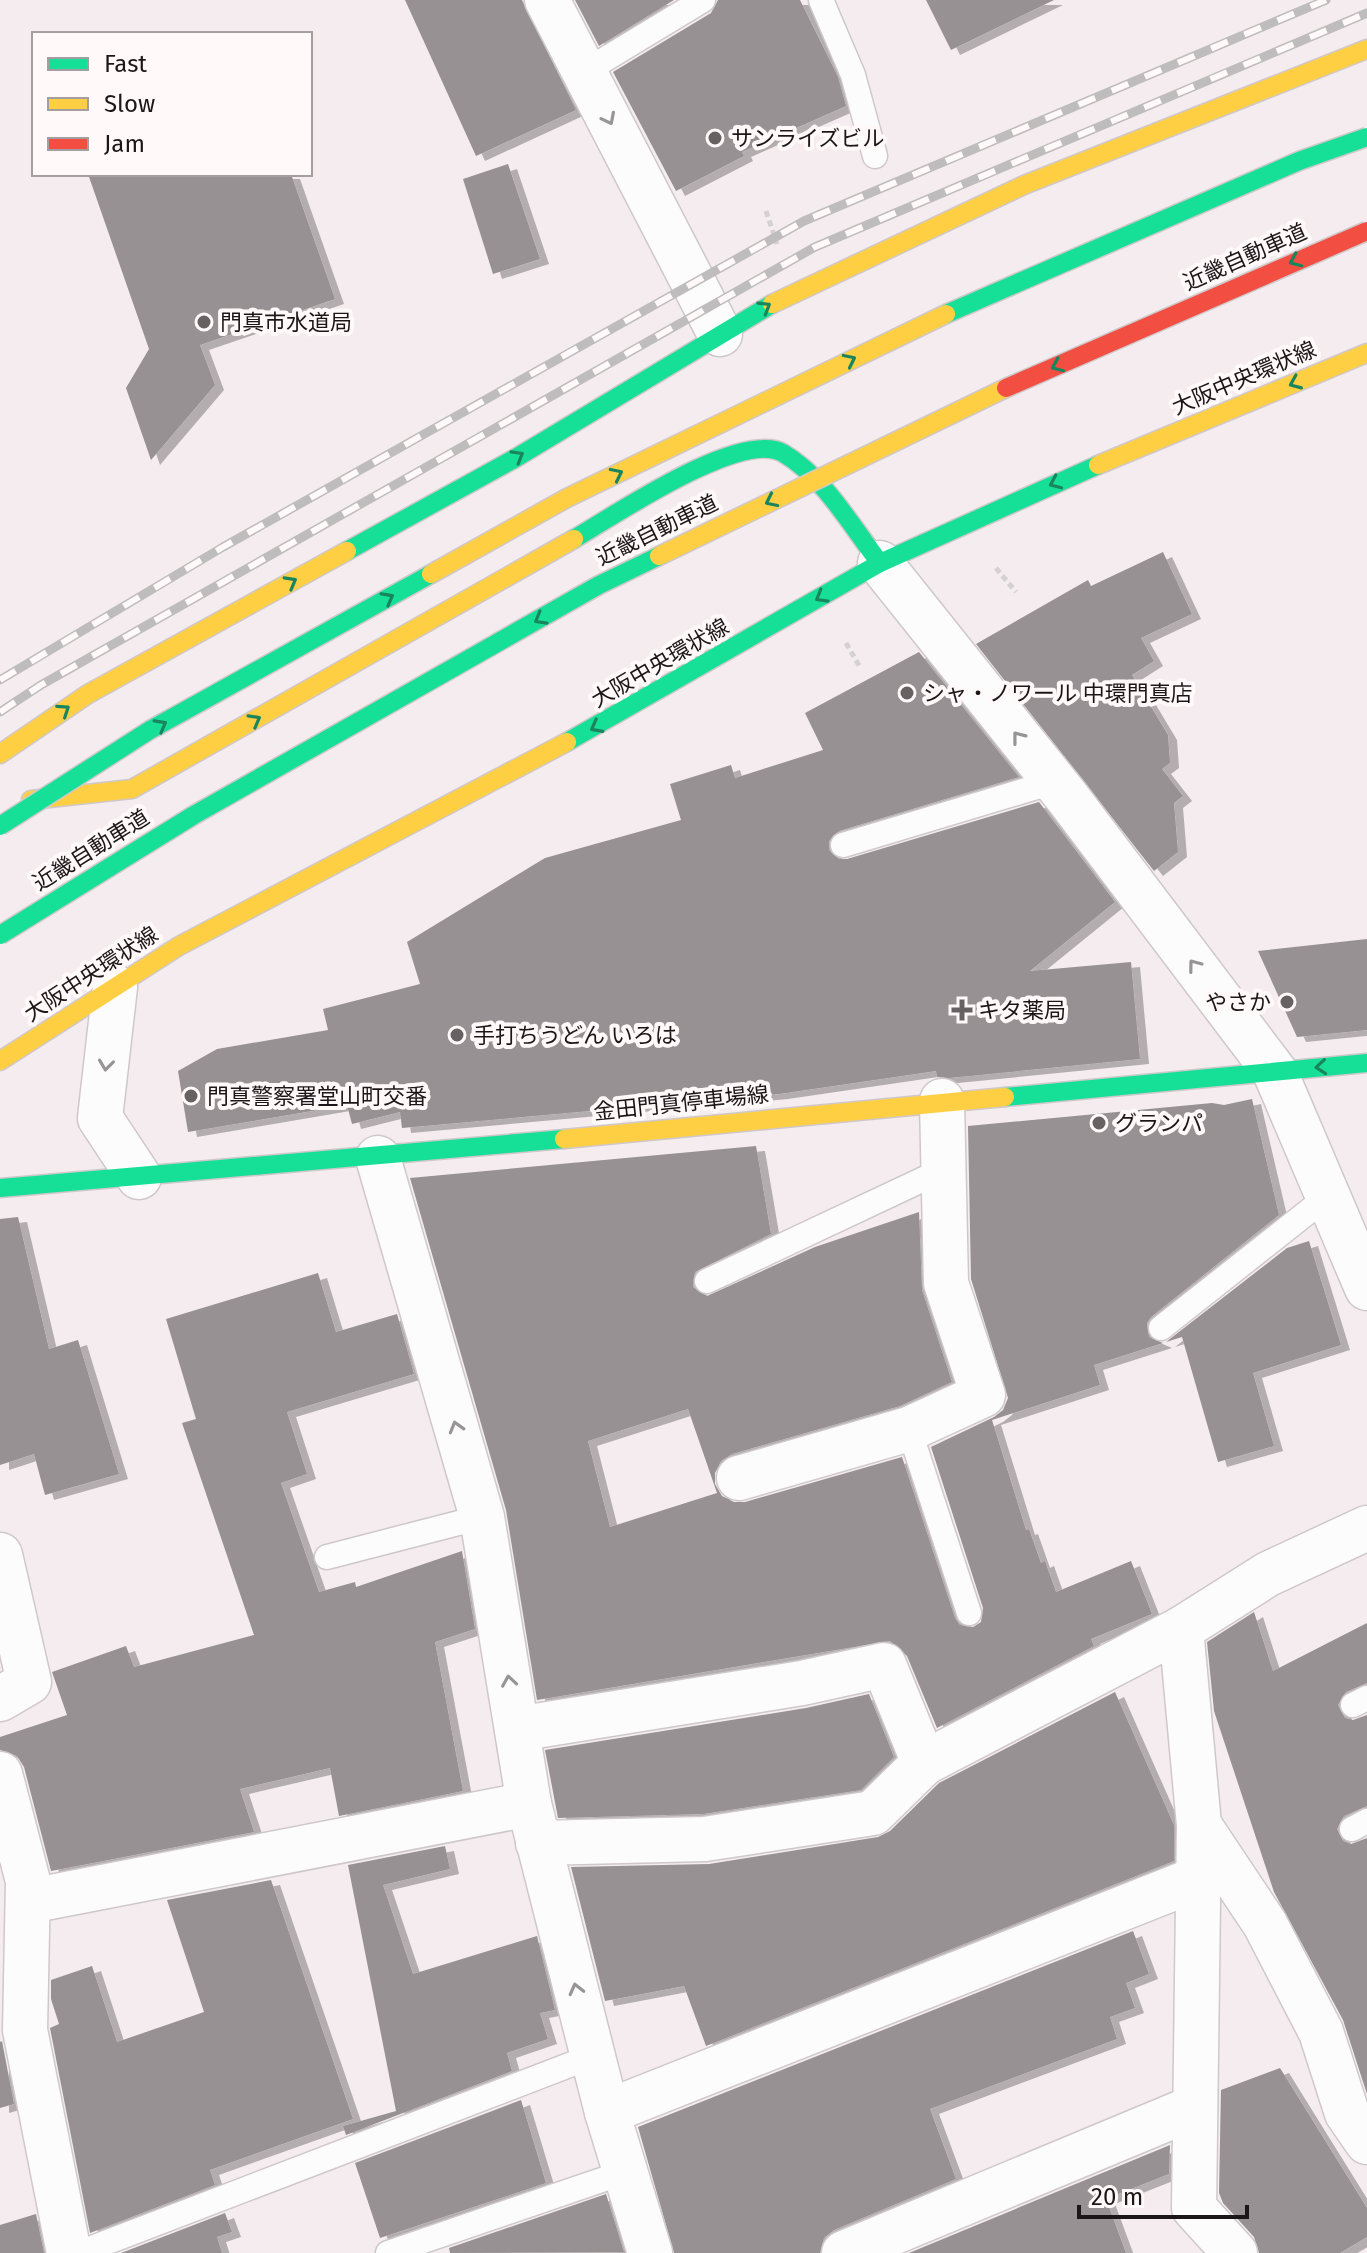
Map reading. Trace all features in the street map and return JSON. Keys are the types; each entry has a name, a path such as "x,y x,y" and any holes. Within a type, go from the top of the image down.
{"main road":[{"path":"0,754 88,694 514,459 794,290 1024,185 1367,49"},
{"path":"0,826 150,730 567,498 927,322 1299,161 1367,137"},
{"name":"近畿自動車道","path":"0,935 194,815 599,585 959,409 1367,231"},
{"name":"大阪中央環状線","path":"0,1061 179,946 619,715 880,563 1070,477 1367,353"},
{"path":"0,804 132,789 697,469 731,453 765,446 782,451 800,466 880,563"},
{"name":"金田門真停車場線","path":"0,1188 378,1158 942,1101 1367,1063"}],"street":[{"path":"547,0 720,334"},
{"path":"880,563 1053,782 1275,1072 1367,1288"},
{"path":"115,987 100,1118 139,1177"},
{"path":"739,1478 909,1429 983,1395 946,1283 942,1101"},
{"path":"378,1158 482,1517 534,1824 607,2112 650,2253"},
{"path":"30,1901 534,1824 705,1839 873,1813 924,1763 1181,1629 1268,1574 1367,1528"},
{"path":"0,1555 29,1682 0,1699"},
{"path":"1181,1629 1199,1825 1194,2208 1235,2253"},
{"path":"517,1729 802,1683 884,1665 924,1763"},
{"path":"0,1774 30,1901 13,2017 25,2030 69,2253"},
{"path":"1199,1825 1265,1924 1321,2032 1351,2067 1347,2113 1367,2142"},
{"path":"607,2112 1199,1878"},
{"path":"872,2248 1195,2107"}],"lane":[{"path":"584,72 703,0"},
{"path":"821,0 853,75 875,156"},
{"path":"843,845 1053,782"},
{"path":"707,1281 945,1169"},
{"path":"1161,1328 1328,1196"},
{"path":"909,1429 969,1613"},
{"path":"327,1557 482,1517"},
{"path":"79,2253 593,2056"},
{"path":"388,2253 625,2172"}],"building":[{"path":"405,0 522,0 576,110 476,156"},
{"path":"575,0 674,0 599,46"},
{"path":"718,0 800,0 838,77 846,106 742,152 744,156 676,191 613,72 711,13"},
{"path":"926,0 1054,0 951,50"},
{"path":"508,164 540,259 493,274 463,179"},
{"name":"門真市水道局","path":"89,176 292,176 335,299 200,345 215,385 151,460 126,388 149,349"},
{"path":"1163,552 1192,614 1141,638 1154,661 1132,675 1168,735 1170,763 1162,769 1183,796 1174,803 1178,852 1154,871 976,644 1088,580 1091,586"},
{"path":"919,652 1019,777 839,831 829,841 829,850 839,859 847,859 1039,802 1115,902 1030,971 1131,962 1140,1059 949,1078 937,1077 936,1071 779,1094 402,1128 400,1112 352,1124 347,1105 188,1132 178,1071 217,1049 328,1030 323,1009 420,984 407,942 545,858 681,820 670,784 731,765 735,778 823,750 805,713"},
{"path":"1367,939 1367,1030 1297,1037 1258,951"},
{"path":"1252,1099 1279,1215 1151,1317 1147,1323 1149,1337 1163,1343 1094,1365 1100,1385 992,1420 1026,1530 1029,1529 1041,1563 1045,1561 1056,1592 1131,1561 1152,1614 1091,1639 1094,1646 937,1728 907,1656 890,1641 537,1700 506,1510 410,1178 756,1146 771,1234 695,1272 693,1287 707,1296 815,1247 919,1212 922,1290 952,1382 900,1406 732,1454 721,1461 715,1473 715,1484 722,1496 734,1502 745,1502 902,1457 955,1618 960,1625 973,1627 981,1622 983,1608 931,1447 994,1417 1003,1410 1008,1398 971,1279 968,1126 1212,1103 1224,1105","holes":["688,1409 717,1493 610,1527 588,1441"]},
{"path":"18,1217 49,1349 78,1340 119,1474 45,1495 34,1454 0,1465 0,1219"},
{"path":"1309,1241 1341,1345 1253,1373 1274,1446 1218,1462 1182,1337 1166,1342 1287,1248"},
{"path":"318,1273 336,1332 397,1314 414,1374 287,1412 307,1474 281,1483 319,1592 355,1582 356,1587 462,1551 475,1629 435,1642 463,1791 339,1816 330,1768 240,1789 254,1832 51,1871 24,1767 17,1756 0,1750 0,1737 67,1715 52,1672 126,1646 134,1667 254,1635 182,1423 196,1419 166,1319"},
{"path":"1254,1612 1273,1671 1367,1623 1367,1683 1346,1692 1338,1705 1345,1718 1353,1720 1367,1715 1367,1806 1344,1816 1337,1829 1343,1841 1351,1844 1367,1838 1367,2094 1343,2020 1274,1892 1214,1711 1207,1642"},
{"path":"1115,1692 1174,1825 1174,1861 706,2046 684,1986 605,2001 571,1867 709,1864 878,1837 890,1831 939,1783"},
{"path":"869,1694 894,1757 861,1790 703,1814 558,1818 545,1750 806,1708"},
{"path":"445,1846 450,1869 383,1885 413,1974 537,1936 555,2010 540,2013 548,2039 507,2053 512,2071 346,2135 343,2126 396,2111 348,1865"},
{"path":"271,1880 353,2119 210,2170 215,2185 90,2233 50,2028 59,2024 51,1999 51,1980 92,1966 117,2042 204,2012 167,1900"},
{"path":"1133,1931 1149,1974 1126,1983 1135,2008 1110,2017 1117,2039 930,2109 956,2179 834,2230 824,2238 820,2253 674,2253 638,2127"},
{"path":"0,2042 14,2104 0,2108"},
{"path":"1280,2068 1367,2208 1367,2237 1340,2253 1259,2253 1254,2237 1223,2203 1219,2193 1221,2090"},
{"path":"521,2100 546,2183 380,2238 355,2163"},
{"path":"1170,2145 1169,2174 1106,2199 1126,2253 909,2253"},
{"path":"606,2194 624,2252 450,2253 449,2248"},
{"path":"225,2213 232,2232 217,2237 222,2253 121,2253"},
{"path":"36,2214 44,2253 0,2253 0,2225"}],"railway":[{"path":"0,680 223,547 804,221 1326,0"},
{"path":"0,712 41,685 815,247 1367,13"}],"traffic: fast":[{"path":"946,314 1299,161 1367,137"},
{"path":"347,551 514,459 772,304"},
{"path":"574,539 647,495 709,463 738,453 764,449 783,453 812,475 880,563"},
{"path":"567,742 880,563 1098,465"},
{"path":"0,935 194,815 599,585 659,556"},
{"path":"0,826 150,730 431,574"},
{"path":"1005,1097 1367,1063"},
{"path":"0,1188 564,1139"}],"traffic: slow":[{"path":"772,304 1024,185 1367,49"},
{"path":"431,574 567,498 946,314"},
{"path":"1098,465 1367,353"},
{"path":"659,556 1006,388"},
{"path":"31,800 132,789 574,539"},
{"path":"0,754 88,694 347,551"},
{"path":"0,1061 179,946 567,742"},
{"path":"564,1139 1005,1097"}],"traffic: jam":[{"path":"1006,388 1367,231"}],"place":[{"name":"サンライズビル","path":"715,138"},
{"name":"門真市水道局","path":"204,322"},
{"name":"シャ・ノワール 中環門真店","path":"907,693"},
{"name":"やさか","path":"1287,1002"},
{"name":"キタ薬局","path":"962,1010"},
{"name":"手打ちうどん いろは","path":"457,1035"},
{"name":"門真警察署堂山町交番","path":"191,1096"},
{"name":"グランパ","path":"1099,1123"}]}
